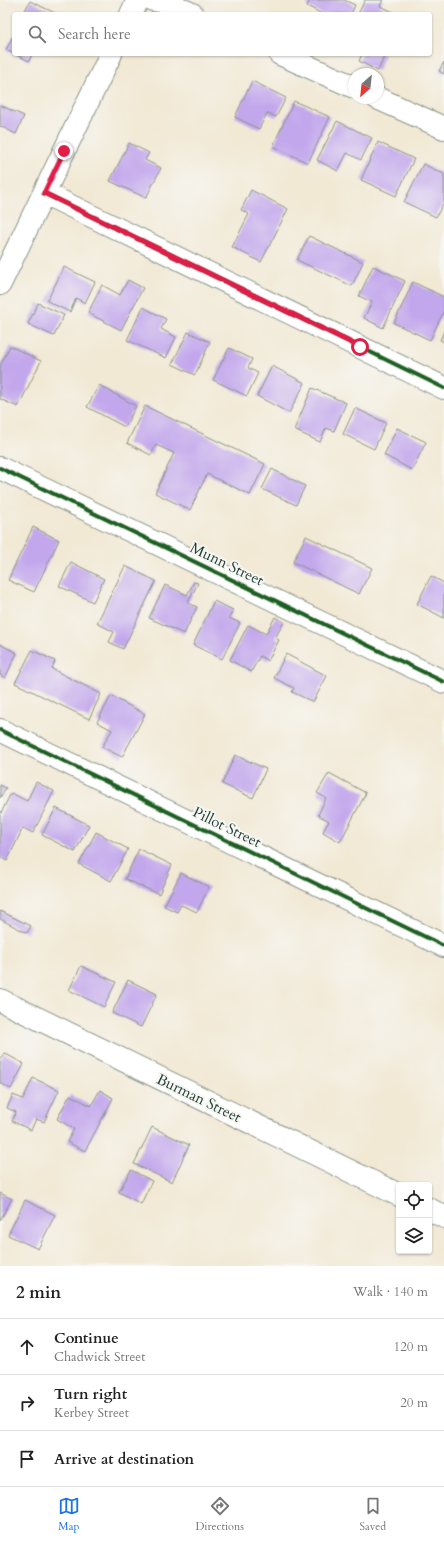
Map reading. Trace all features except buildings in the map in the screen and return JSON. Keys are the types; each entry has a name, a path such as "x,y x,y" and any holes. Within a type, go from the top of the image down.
{"street":[{"path":"132,12 138,0"},
{"path":"153,0 166,2 188,12"},
{"path":"0,284 111,56"},
{"path":"284,56 348,85"},
{"path":"384,101 444,128"},
{"path":"44,193 444,388"},
{"name":"Munn Street","path":"0,468 444,682"},
{"name":"Pillot Street","path":"0,730 444,946"},
{"name":"Burman Street","path":"0,1000 396,1194"},
{"path":"432,1211 444,1217"}],"cycle path":[{"path":"44,193 444,388"},
{"path":"0,468 444,682"},
{"path":"0,730 444,946"}],"route":[{"path":"64,151 44,193 360,347"}]}
